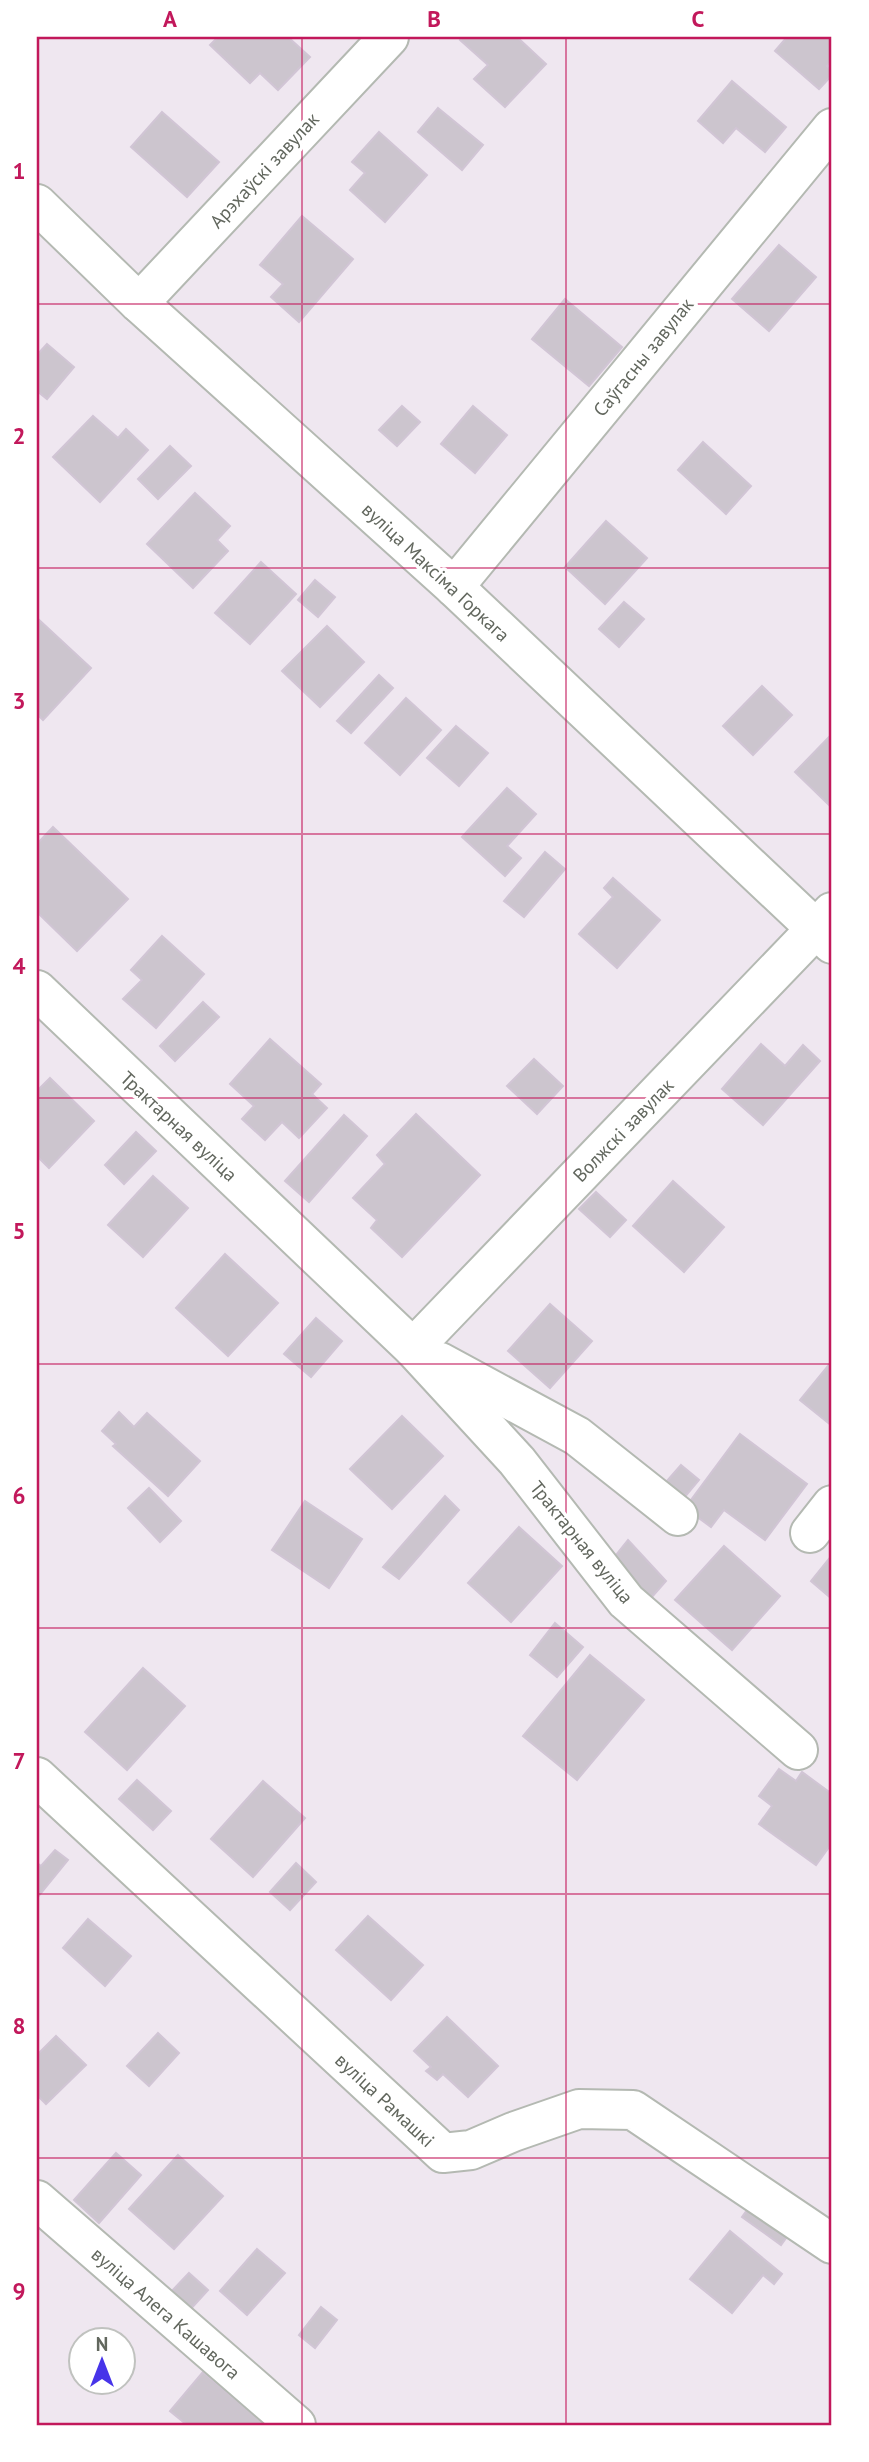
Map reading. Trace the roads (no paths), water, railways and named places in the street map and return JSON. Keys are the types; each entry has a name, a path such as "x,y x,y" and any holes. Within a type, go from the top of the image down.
{"street":[{"name":"Арэхаўскі завулак","path":"139,303 389,37"},
{"name":"Саўгасны завулак","path":"454,587 832,128"},
{"name":"вуліца Максіма Горкага","path":"37,204 139,303 827,928"},
{"name":"Волжскі завулак","path":"413,1348 827,928"},
{"name":"Трактарная вуліца","path":"37,990 413,1348 517,1461 626,1601 798,1750"},
{"name":"Трактарная вуліца","path":"413,1348 577,1436 678,1516"},
{"name":"вуліца Рамашкі","path":"37,1777 443,2153 471,2150 579,2109 633,2110 832,2244"},
{"name":"вуліца Алега Кашавога","path":"37,2200 296,2425"}]}
